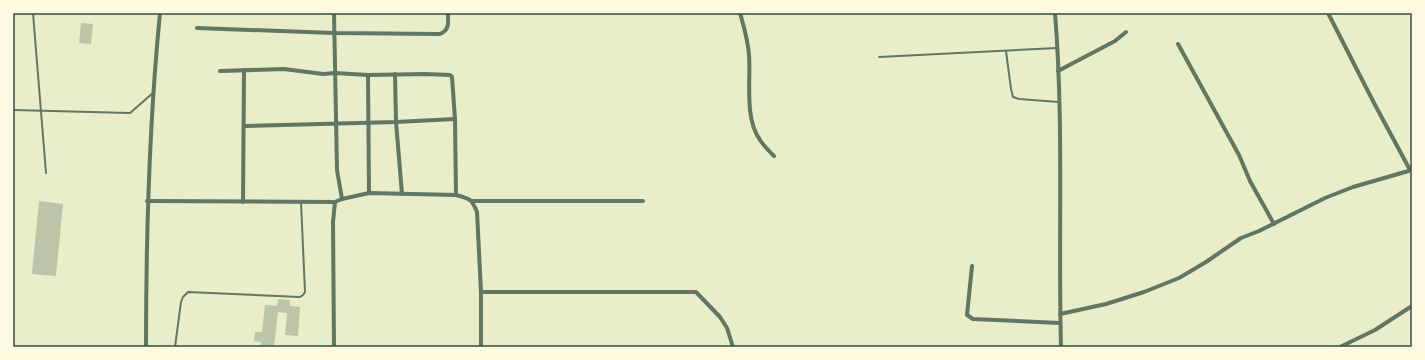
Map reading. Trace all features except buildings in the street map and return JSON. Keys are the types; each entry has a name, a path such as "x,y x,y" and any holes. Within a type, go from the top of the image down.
{"street":[{"path":"146,347 147,201 153,93 160,13"},
{"path":"334,13 337,170 342,199"},
{"path":"197,28 334,33 440,34 445,32 448,27 448,13"},
{"path":"740,13 748,42 748,98 754,126 759,139 774,156"},
{"path":"1055,13 1058,48 1059,102 1061,347"},
{"path":"1060,314 1106,304 1138,294 1179,278 1241,238 1274,224 1325,198 1353,187 1411,170 1374,103 1328,13"},
{"path":"1058,71 1115,41 1126,32"},
{"path":"1178,44 1274,224"},
{"path":"220,71 284,69 311,74 450,75 452,77 455,119 456,195"},
{"path":"243,202 244,70"},
{"path":"395,74 396,122 402,194"},
{"path":"368,75 369,193"},
{"path":"244,126 455,119"},
{"path":"147,201 334,202 369,193 456,195 473,201 643,201"},
{"path":"473,201 477,212 481,292 481,347"},
{"path":"334,202 334,347"},
{"path":"972,266 967,315 970,318 1060,323"},
{"path":"481,292 696,292 720,317 728,328 733,347"},
{"path":"1340,347 1375,330 1412,306"}],"lane":[{"path":"33,13 46,173"},
{"path":"879,57 1058,48"},
{"path":"1006,51 1013,97 1019,99 1059,102"},
{"path":"13,110 130,113 153,93"},
{"path":"175,347 181,302 183,296 188,292 300,297 303,295 305,292 301,202"}]}
